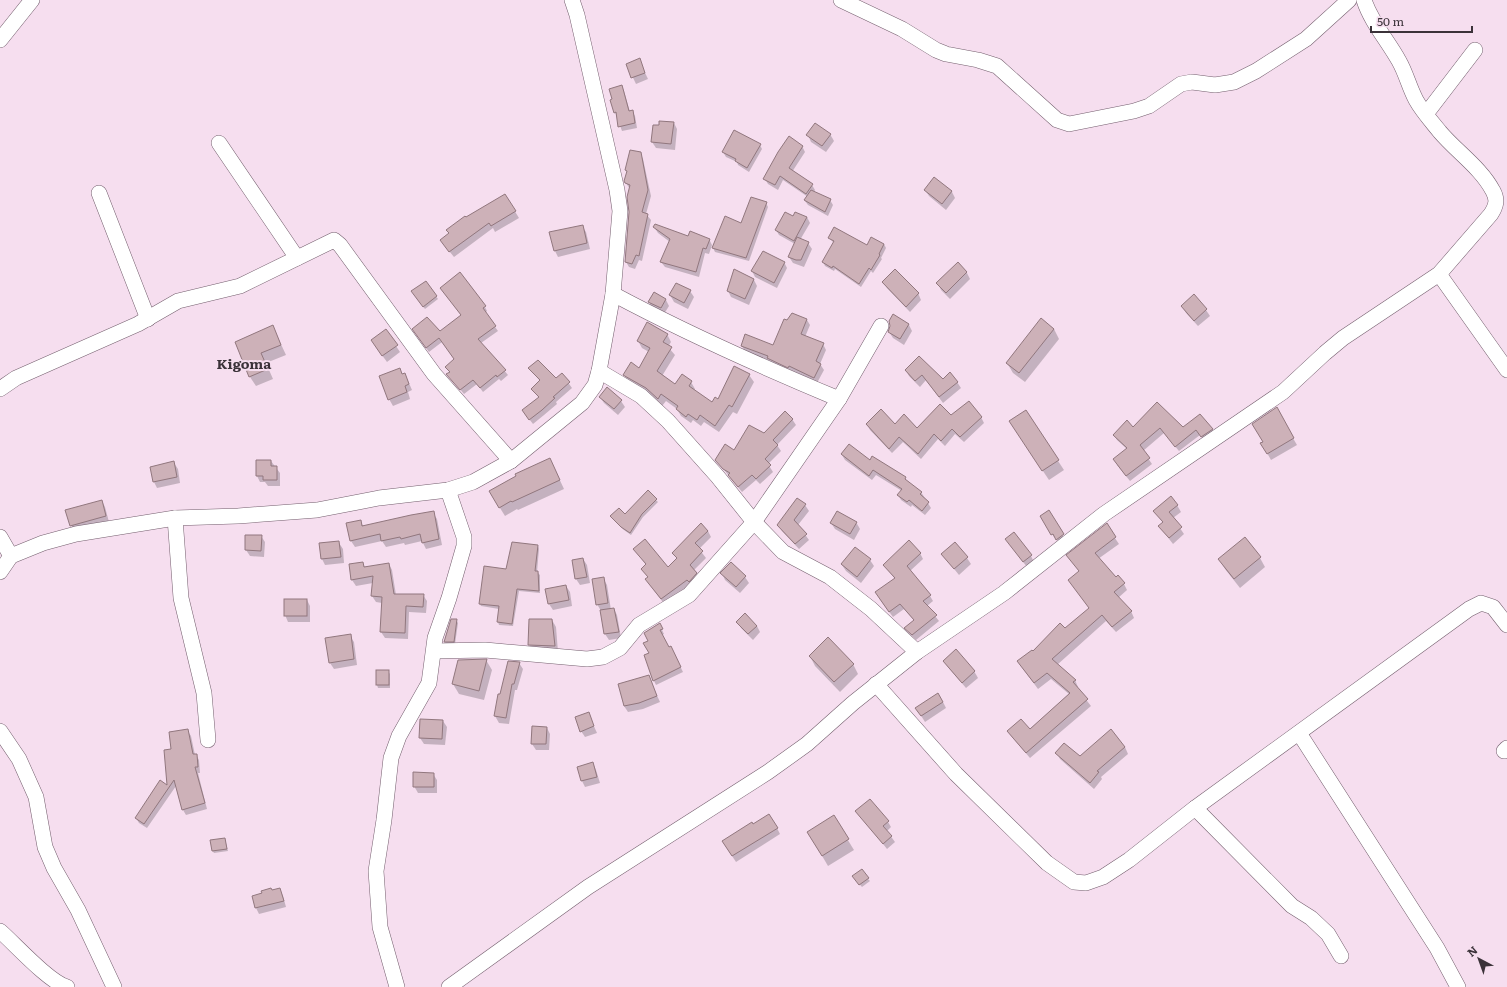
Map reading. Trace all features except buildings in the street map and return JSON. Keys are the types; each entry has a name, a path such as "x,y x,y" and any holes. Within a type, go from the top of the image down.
{"street":[{"path":"0,40 32,0"},
{"path":"0,572 11,556 43,543 76,534 175,518 238,516 318,510 379,498 448,490 473,482 511,461 582,403 595,385 599,371 613,294 620,211 618,190 572,0"},
{"path":"841,0 902,29 936,50 946,54 978,60 997,66 1057,120 1069,124 1134,111 1149,106 1181,84 1192,82 1215,85 1234,82 1256,71 1306,39 1350,0"},
{"path":"449,987 588,887 768,772 807,744 852,703 917,652 1004,593 1104,514 1284,392 1343,338 1439,274 1491,214 1496,206 1496,199 1494,192 1485,179 1439,131 1417,101 1400,63 1366,8 1364,0"},
{"path":"1426,114 1475,50"},
{"path":"219,143 297,258"},
{"path":"99,193 148,319"},
{"path":"0,389 16,378 148,319 178,301 240,286 331,241 337,241 434,374 511,461"},
{"path":"1439,274 1507,370"},
{"path":"613,294 667,323 839,399"},
{"path":"434,651 485,650 587,659 603,657 620,648 639,626 689,595 754,522 839,399 881,326"},
{"path":"599,371 641,396 668,421 718,477 754,522 783,552 830,577 871,609 917,652"},
{"path":"397,987 380,927 376,871 384,820 391,758 399,736 430,683 436,638 464,546 464,538 448,490"},
{"path":"175,518 181,598 204,693 208,740"},
{"path":"0,537 11,556"},
{"path":"876,684 962,779 1047,863 1074,882 1086,883 1103,877 1129,860 1195,808 1469,610 1481,604 1493,607 1507,625"},
{"path":"0,731 19,759 36,797 45,846 54,868 78,910 114,987"},
{"path":"1299,733 1437,948 1458,987"},
{"path":"1195,808 1292,906 1311,918 1328,934 1341,956"},
{"path":"0,931 49,977 61,986 67,987"}],"district":[{"name":"Kigoma","path":"244,364"}]}
